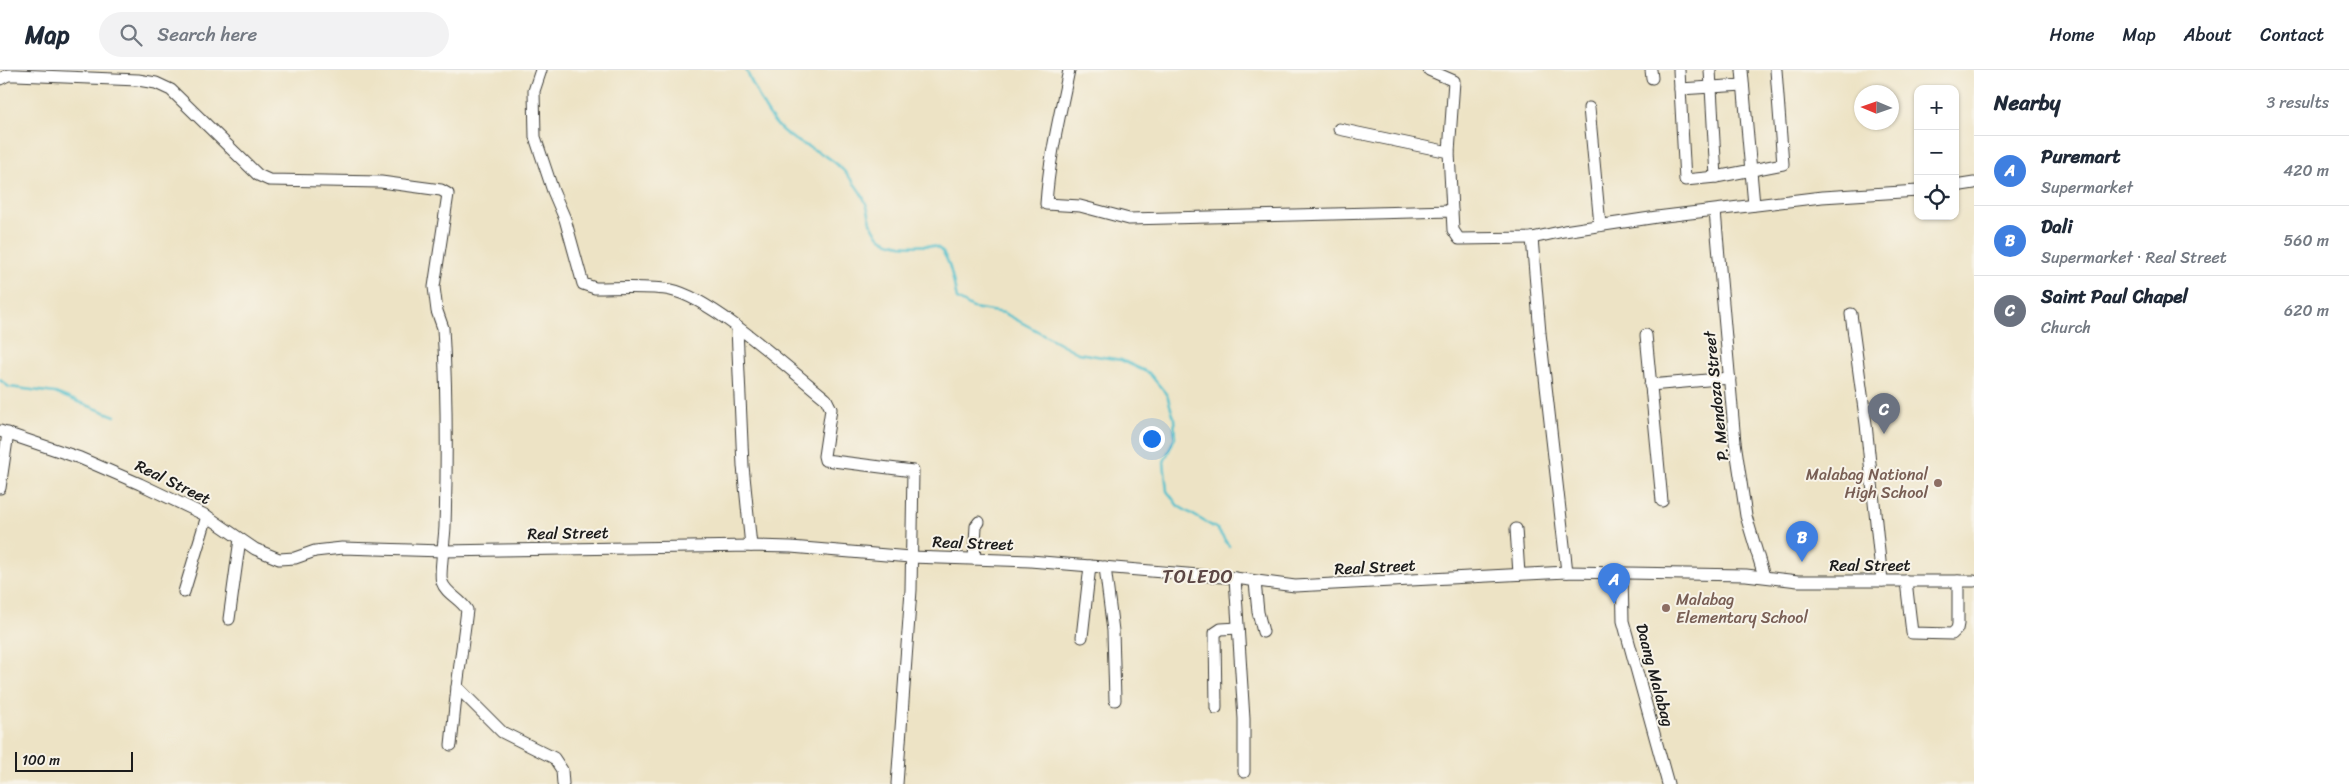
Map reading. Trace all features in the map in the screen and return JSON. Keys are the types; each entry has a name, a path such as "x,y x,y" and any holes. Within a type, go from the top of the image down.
{"street":[{"path":"541,70 534,92 535,137 552,191 565,219 583,284 595,288 671,290 698,300 737,328 826,399 830,405 824,456 826,460 913,471 910,599 897,784"},
{"path":"1069,70 1058,125 1052,143 1046,204 1080,206 1129,219 1452,210"},
{"path":"1429,70 1454,81 1449,152 1453,230 1459,239 1532,238 1600,225 1822,197 1914,191"},
{"path":"1679,70 1685,180 1716,177 1782,164 1776,70"},
{"path":"1710,70 1716,177"},
{"path":"1742,70 1754,206"},
{"path":"0,79 8,75 16,75 138,80 156,83 171,90 258,175 270,180 381,182 441,190 448,194 434,287 437,311 443,328 446,367 447,436 444,551 441,581 463,603 467,610 450,745"},
{"path":"1680,89 1743,85"},
{"path":"1589,108 1600,225"},
{"path":"1339,129 1449,152"},
{"path":"1959,185 1974,183"},
{"name":"P. Mendoza Street","path":"1715,211 1735,442 1746,516 1764,576"},
{"path":"1532,238 1540,333 1567,572"},
{"path":"1851,314 1865,415 1882,581"},
{"path":"737,328 743,466 752,546"},
{"path":"1646,335 1662,501"},
{"path":"1650,385 1730,378"},
{"path":"0,488 4,432"},
{"name":"Real Street","path":"4,432 88,462 140,484 206,516 255,549 279,559 295,558 315,551 342,548 444,551 752,546 792,547 910,557 1090,566 1234,578 1295,586 1327,586 1567,572 1764,576 1798,581 1974,581"},
{"path":"184,592 206,516"},
{"path":"974,559 976,526 980,522"},
{"path":"1516,529 1519,574"},
{"path":"229,620 240,539"},
{"path":"1082,636 1090,566"},
{"path":"1105,568 1114,638 1115,700"},
{"name":"Daang Malabag","path":"1622,573 1623,621 1668,784"},
{"path":"1234,578 1244,719 1244,772"},
{"path":"1906,581 1912,633 1952,634 1957,629 1958,624 1958,581"},
{"path":"1255,582 1258,612 1263,632"},
{"path":"1216,708 1215,633 1220,629 1238,628"},
{"path":"457,687 502,732 554,758 562,770 562,784"}],"waterway":[{"path":"746,70 762,103 778,126 791,137 829,158 844,171 864,199 873,228 882,239 901,245 932,246 941,250 951,270 957,299 973,308 1004,313 1078,353 1121,360 1149,373 1167,395 1174,418 1175,437 1164,462 1167,491 1178,506 1217,529 1229,546"},
{"path":"0,380 9,387 55,393 115,416"}],"place":[{"name":"Saint Paul Chapel","path":"1884,434"},
{"name":"Malabag National High School","path":"1938,483"},
{"name":"Dali","path":"1802,562"},
{"name":"Puremart","path":"1614,604"},
{"name":"Malabag Elementary School","path":"1666,608"}],"district":[{"name":"TOLEDO","path":"1198,576"}]}
